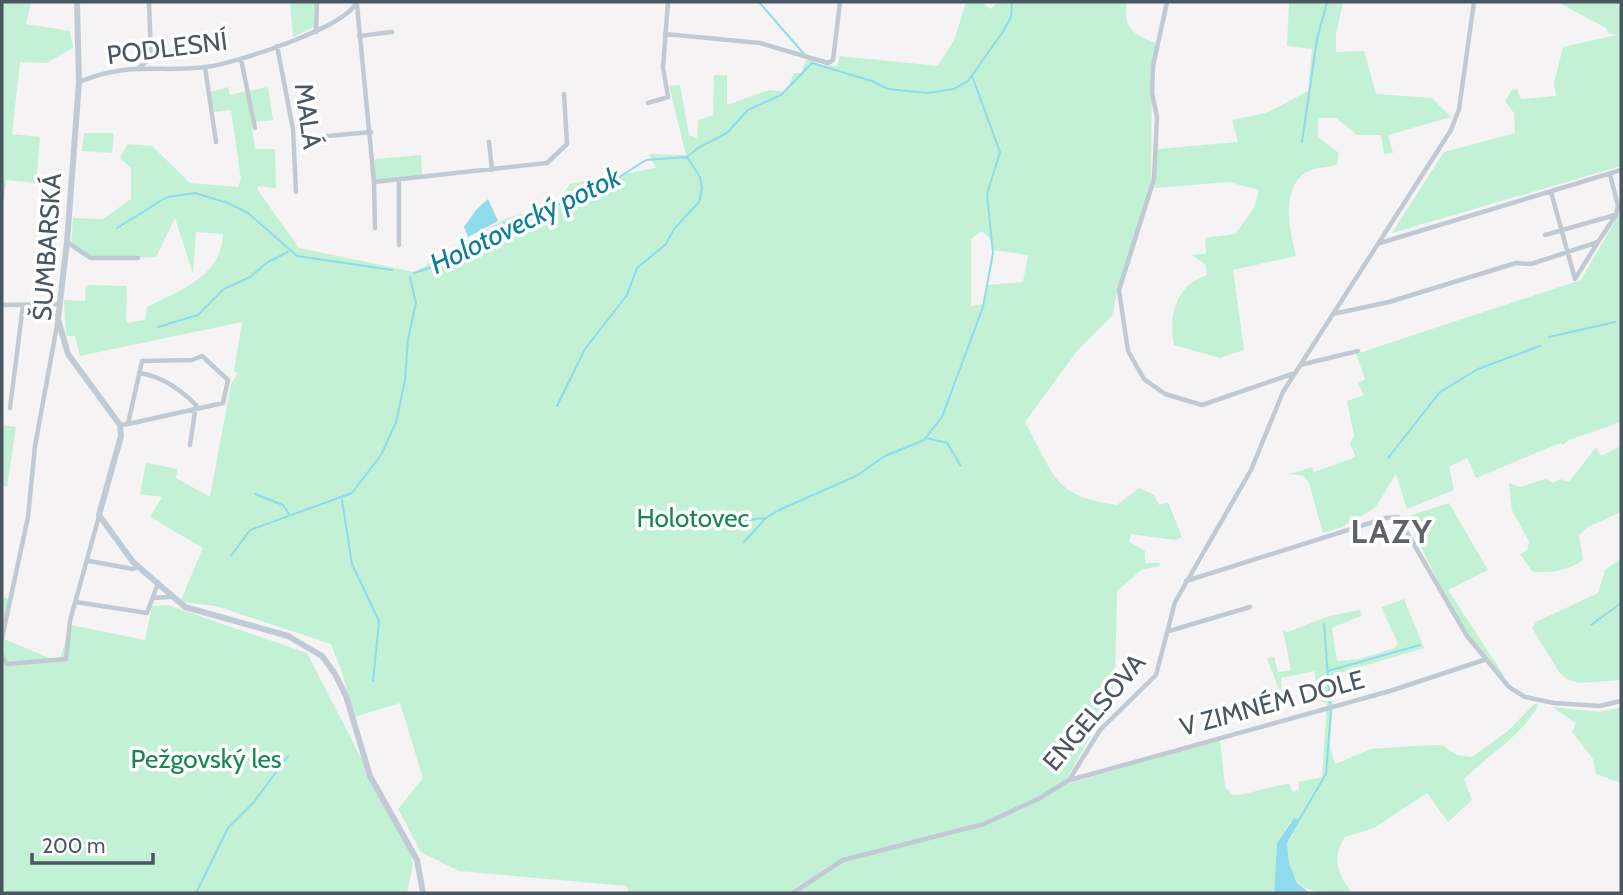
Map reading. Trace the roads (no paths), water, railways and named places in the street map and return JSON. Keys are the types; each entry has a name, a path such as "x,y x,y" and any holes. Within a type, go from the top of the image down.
{"street":[{"name":"ŠUMBARSKÁ","path":"77,2 79,82 68,242 58,319 68,354 120,425"},
{"path":"149,2 150,57 155,67"},
{"path":"316,32 317,2"},
{"path":"648,103 668,97 663,67 668,2"},
{"path":"665,34 760,43 828,63 833,60 840,2"},
{"path":"1167,2 1153,66 1152,93 1157,117 1154,179 1119,290 1128,351 1144,379 1154,387 1188,403 1202,405 1292,374"},
{"path":"1185,582 1251,470 1292,374 1451,130 1459,109 1474,2"},
{"name":"PODLESNÍ","path":"79,82 140,67 205,67 241,59 316,32 357,3"},
{"path":"357,3 371,132 375,228"},
{"path":"359,36 392,32"},
{"name":"MALÁ","path":"277,46 293,129 296,192"},
{"path":"140,67 150,57"},
{"name":"MALÁ","path":"241,59 255,128"},
{"path":"205,67 216,142"},
{"name":"PODLESNÍ","path":"79,69 92,77"},
{"path":"374,182 541,165 560,153 567,144 564,94"},
{"path":"317,137 371,132"},
{"path":"489,142 492,170"},
{"path":"1379,243 1621,170"},
{"path":"1550,192 1575,279 1616,215 1618,206 1610,174"},
{"path":"398,245 399,181"},
{"path":"2,182 2,198"},
{"path":"1545,235 1616,215"},
{"path":"68,242 91,258 138,258"},
{"path":"1332,314 1389,302 1516,262 1531,264 1598,242"},
{"path":"2,305 60,304"},
{"path":"10,408 23,305"},
{"path":"2,638 28,517 35,446 58,319"},
{"path":"1299,365 1359,351"},
{"path":"2,656 7,664 66,659 70,621 89,561 121,436 120,425 128,424 223,403 228,380 202,356 192,360 142,360 128,424"},
{"path":"139,373 154,375 183,392 196,405 190,446"},
{"path":"99,515 138,567 185,607 305,643 322,656 335,674 353,719 370,776 417,860 423,893"},
{"path":"1185,582 1386,518 1398,517 1484,660 1509,687 1525,697 1600,706 1621,701"},
{"path":"89,561 134,569 138,567"},
{"name":"ENGELSOVA","path":"793,893 832,865 899,844 984,824 1040,798 1069,780 1100,730 1156,675 1175,602 1185,582"},
{"path":"76,602 147,613 158,586"},
{"path":"153,598 171,597"},
{"path":"1168,631 1250,607"},
{"name":"V ZIMNÉM DOLE","path":"1069,780 1283,722 1484,660"}],"water":[{"path":"488,199 498,221 468,237 464,227"},
{"path":"1294,818 1300,820 1287,843 1289,863 1297,883 1310,893 1274,893 1277,843"}],"waterway":[{"path":"759,2 804,54"},
{"name":"Holotovecký potok","path":"414,273 432,267 503,224 541,212 613,181 646,160 687,157 727,133 748,110 781,95 812,63 872,81 888,89 927,93 954,89 968,81 1002,33 1011,17 1012,2"},
{"path":"1302,142 1317,39 1327,2"},
{"path":"744,542 766,518 779,510 856,476 885,456 924,440 942,417 983,307 993,253 987,194 1000,152 972,76"},
{"path":"557,406 585,349 627,295 637,268 666,244 674,229 699,202 702,188 700,177 687,157"},
{"path":"117,228 167,197 195,193 228,203 248,213 297,256 392,270"},
{"path":"158,327 198,315 224,289 250,277 268,262 288,252"},
{"name":"Holotovecký potok","path":"231,556 250,530 352,493 381,455 396,422 405,380 408,339 416,303 410,277"},
{"path":"1549,337 1615,322"},
{"path":"1388,458 1440,392 1478,369 1540,346"},
{"path":"926,438 947,443 961,466"},
{"path":"255,494 283,505 289,514"},
{"path":"342,500 352,564 379,621 373,681"},
{"path":"706,515 740,521 764,518"},
{"path":"1591,625 1621,603"},
{"path":"1324,624 1330,704"},
{"path":"1328,671 1420,645"},
{"path":"1299,820 1326,774 1331,710"},
{"path":"196,893 228,828 254,802 288,756"}],"district":[{"name":"LAZY","path":"1392,531"}],"park label":[{"name":"Holotovec","path":"693,518"},
{"name":"Pežgovský les","path":"206,759"}]}
